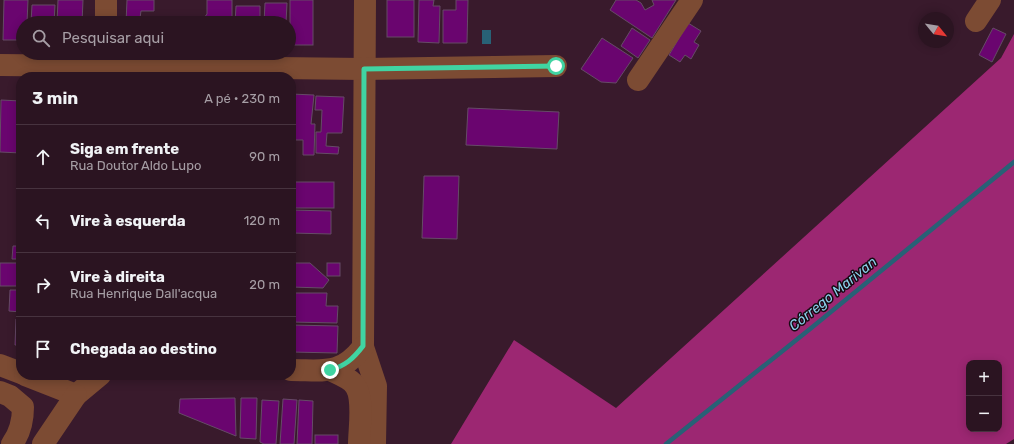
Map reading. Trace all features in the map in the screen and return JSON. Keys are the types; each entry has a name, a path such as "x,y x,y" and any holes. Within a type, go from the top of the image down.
{"street":[{"path":"106,0 106,16"},
{"path":"365,0 363,346 376,386 375,444"},
{"path":"638,80 692,0"},
{"path":"976,21 990,0"},
{"path":"0,65 364,69 556,66"},
{"path":"296,370 330,370 343,366 353,359 363,346"},
{"path":"0,365 16,371"},
{"path":"330,370 356,386 360,400 359,444"},
{"path":"38,380 76,395"},
{"path":"43,444 76,395 94,380"},
{"path":"0,392 10,396 23,407 23,419 12,444"}],"shaded area":[{"path":"1014,34 1014,439 1006,444 451,444 514,340 616,408 1001,58"}],"water":[{"path":"482,30 491,30 491,44 482,44"}],"building":[{"path":"4,0 28,0 27,16 16,16 16,40 3,40"},
{"path":"58,0 83,0 82,16 57,16"},
{"path":"127,0 154,0 154,11 141,11 140,16 126,16"},
{"path":"207,0 232,0 232,16 205,16 207,14"},
{"path":"290,0 313,0 313,45 296,45 296,16 290,16"},
{"path":"387,0 414,0 414,37 387,37"},
{"path":"419,0 434,0 433,6 440,6 439,43 418,42"},
{"path":"456,0 468,0 467,43 443,43 443,10 456,10"},
{"path":"616,0 636,0 641,3 645,10 654,5 652,0 676,0 652,38 610,10"},
{"path":"265,3 287,3 286,16 264,16"},
{"path":"32,5 55,5 54,16 31,16"},
{"path":"236,6 260,6 260,16 235,16"},
{"path":"688,23 701,31 694,42 699,45 691,59 685,55 680,62 669,55"},
{"path":"632,28 650,40 638,58 621,46"},
{"path":"993,28 1006,34 992,62 979,55"},
{"path":"602,38 633,58 616,83 601,82 581,69"},
{"path":"296,94 314,95 311,124 315,124 314,155 303,155 303,140 296,140"},
{"path":"316,96 344,97 342,133 327,133 326,146 339,147 338,154 316,153 316,132 321,132 322,110 315,110"},
{"path":"1,100 16,101 16,153 0,152"},
{"path":"468,108 559,112 557,149 466,145"},
{"path":"424,176 459,176 457,239 422,238"},
{"path":"296,182 334,182 334,208 296,208"},
{"path":"296,210 331,211 331,234 296,233"},
{"path":"13,246 16,246 16,259 12,259"},
{"path":"0,263 16,263 16,286 0,286"},
{"path":"296,263 310,263 329,280 323,288 296,287"},
{"path":"327,263 340,263 340,276 327,276"},
{"path":"10,290 16,290 16,312 9,311"},
{"path":"296,293 327,293 326,306 338,306 337,323 296,322"},
{"path":"16,319 16,345 15,345"},
{"path":"296,325 338,326 337,353 296,352"},
{"path":"235,398 236,436 179,413 180,399"},
{"path":"241,398 257,398 256,439 240,438"},
{"path":"283,399 297,400 294,444 280,444"},
{"path":"262,400 279,401 276,444 264,444 260,442"},
{"path":"299,400 313,401 312,444 297,444"},
{"path":"315,435 338,435 338,444 315,444"}],"waterway":[{"name":"Córrego Marivan","path":"666,444 810,329 1014,162"}],"route":[{"path":"330,370 343,366 353,359 363,346 364,69 556,66"}]}
